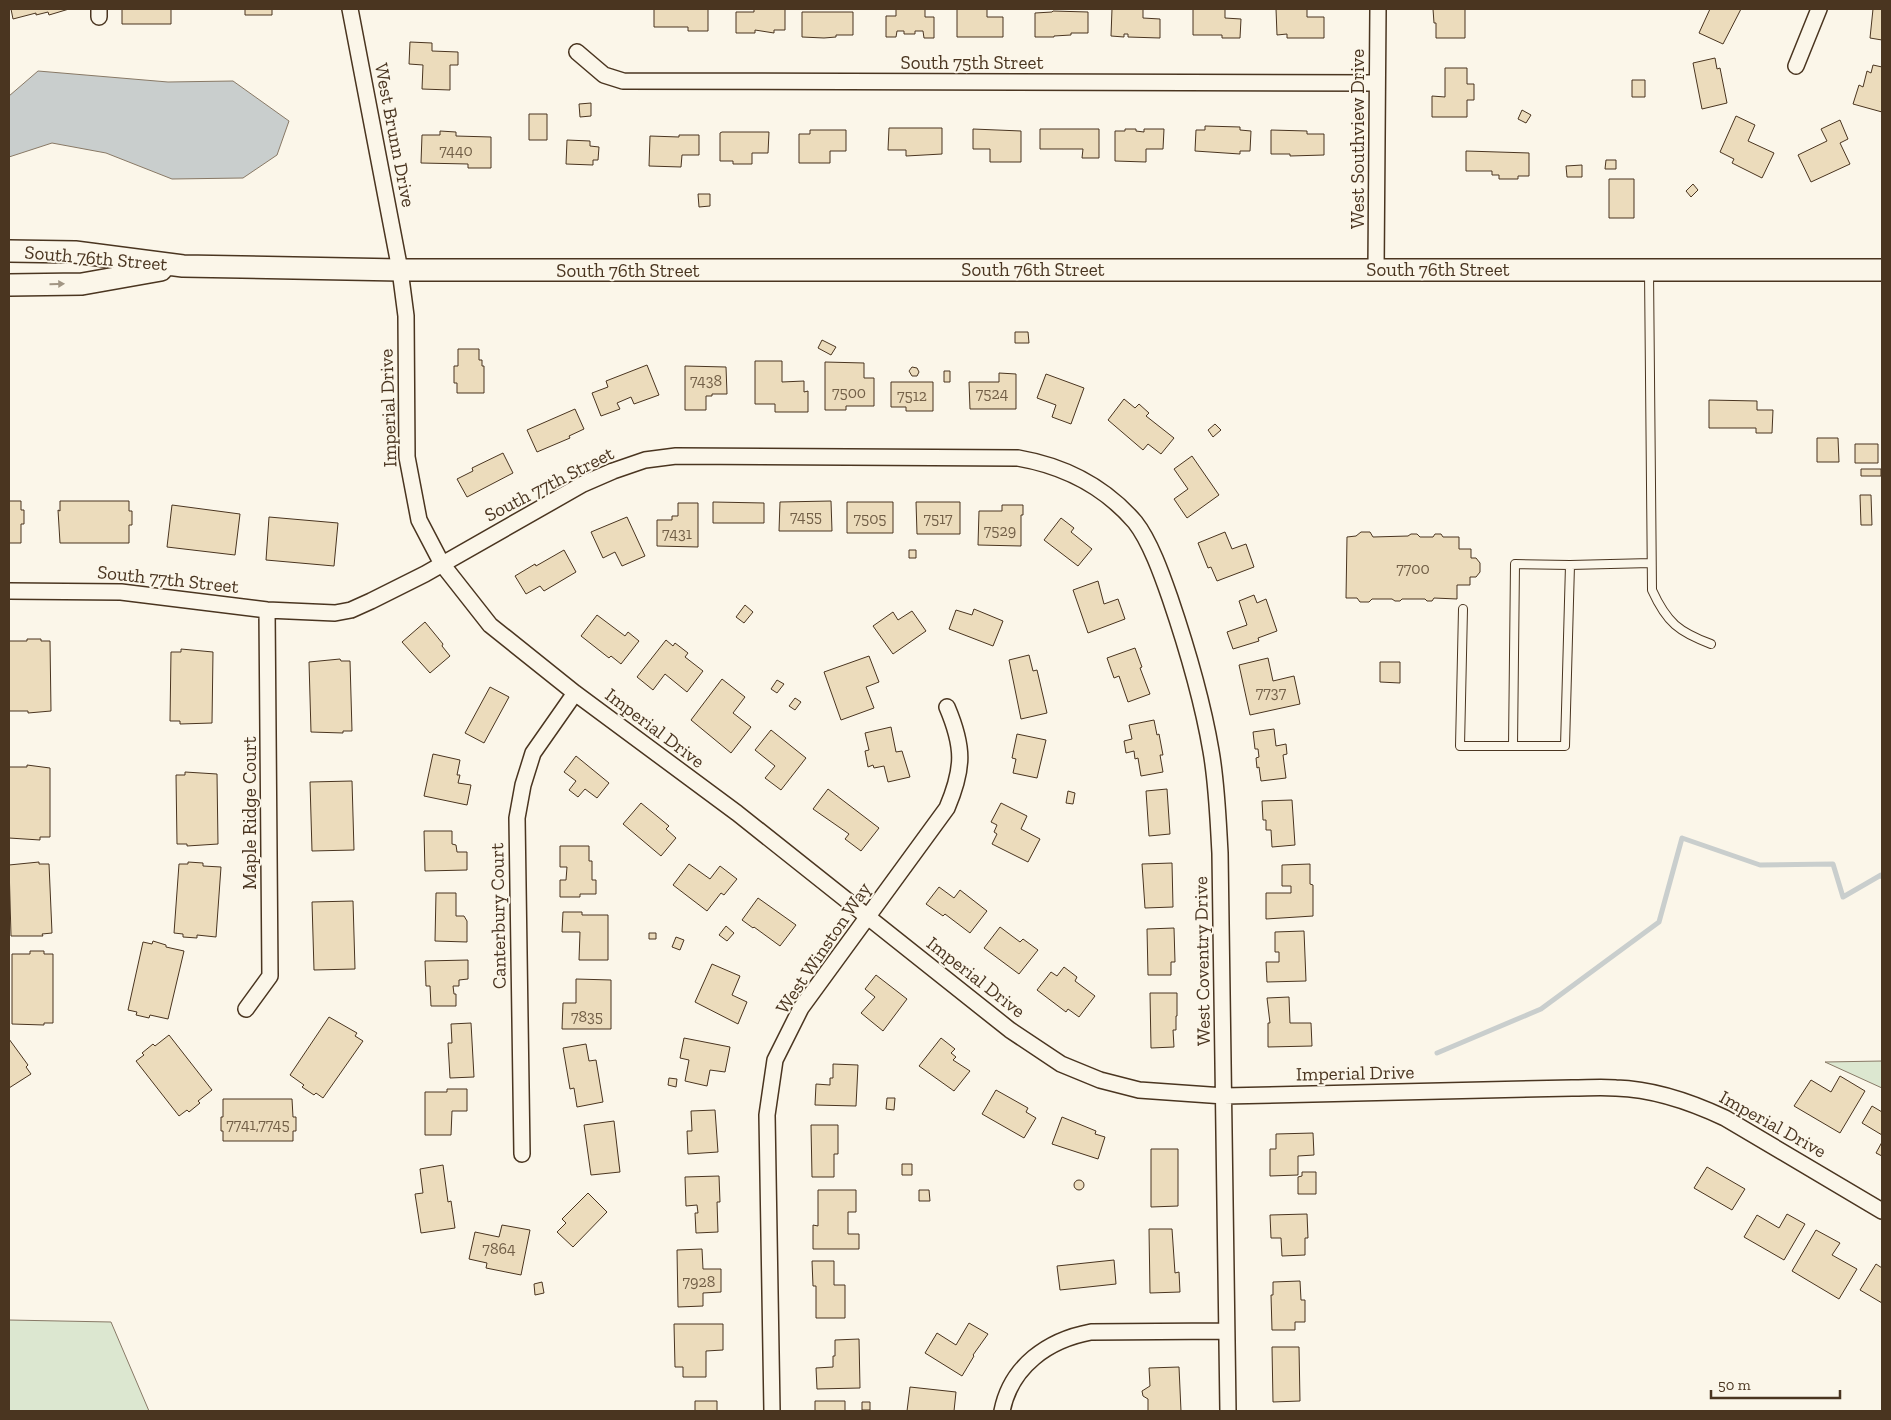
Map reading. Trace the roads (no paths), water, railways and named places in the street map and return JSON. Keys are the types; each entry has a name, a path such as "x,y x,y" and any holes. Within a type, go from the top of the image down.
{"main road":[{"name":"South 76th Street","path":"9,251 75,252 183,266 400,270 1882,270"},
{"name":"South 76th Street","path":"9,285 82,284 183,266"}],"street":[{"name":"West Brunn Drive","path":"350,9 400,270"},
{"name":"West Southview Drive","path":"1376,269 1378,9"},
{"path":"1796,66 1819,9"},
{"name":"South 75th Street","path":"577,52 604,75 623,81 1377,83"},
{"name":"Imperial Drive","path":"400,270 406,316 408,457 418,520 442,564 490,624 575,693 737,813 1010,1030 1062,1064 1100,1080 1138,1090 1224,1096 1590,1088 1617,1088 1642,1091 1678,1099 1725,1118 1882,1211"},
{"name":"South 77th Street","path":"9,591 121,592 267,610 335,613 351,610 425,574 583,484 613,470 645,460 676,456 1018,458 1052,466 1074,474 1108,496 1136,524"},
{"name":"West Coventry Drive","path":"1136,524 1146,541 1164,582 1186,642 1200,696 1211,752 1217,799 1220,853 1228,1411"},
{"name":"Maple Ridge Court","path":"246,1008 270,976 267,610"},
{"name":"Canterbury Court","path":"522,1154 517,818 523,785 533,753 575,693"},
{"name":"West Winston Way","path":"772,1411 767,1116 775,1060 802,1008 947,808 954,791 960,755 957,731 947,707"},
{"path":"1002,1411 1014,1380 1028,1363 1051,1345 1074,1335 1091,1332 1226,1331"}],"lane":[{"path":"1649,270 1652,590 1660,607 1675,625 1688,635 1711,644"},
{"path":"1513,746 1515,564 1651,563"},
{"path":"1463,609 1460,746 1565,746 1570,565"}],"waterway":[{"path":"1437,1053 1541,1009 1659,922 1682,838 1760,865 1833,864 1843,897 1881,875 1882,877"}]}
